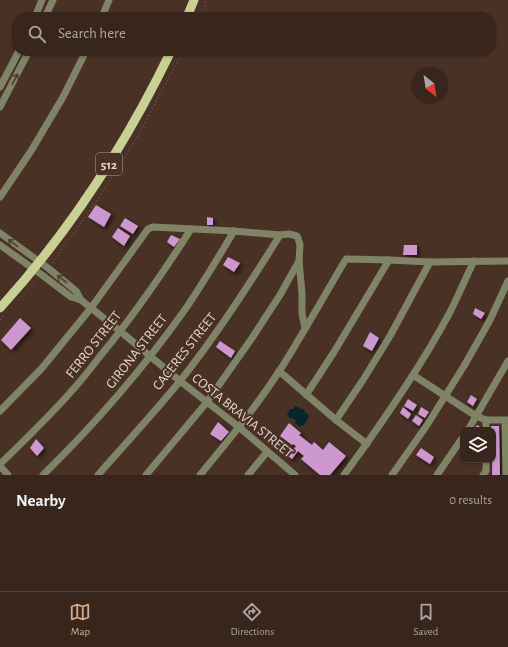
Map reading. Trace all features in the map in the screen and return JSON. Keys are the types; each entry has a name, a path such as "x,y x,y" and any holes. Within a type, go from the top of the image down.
{"main road":[{"path":"188,12 194,0"},
{"name":"512","path":"36,265 74,217 106,169 145,101 168,56"},
{"path":"0,308 36,265"}],"street":[{"path":"37,12 42,0"},
{"path":"47,12 53,0"},
{"path":"104,12 109,0"},
{"path":"0,87 16,56"},
{"path":"0,107 26,56"},
{"path":"0,197 63,97 84,56"},
{"path":"0,411 42,368 91,308 148,229 153,227 295,235 298,238 300,245 299,261 302,314 306,328"},
{"name":"FERRO STREET","path":"0,465 77,386 145,298 191,229"},
{"name":"GIRONA STREET","path":"43,475 109,406 150,356 213,267 234,231"},
{"path":"0,233 36,265"},
{"name":"CACERES STREET","path":"98,475 180,381 246,290 280,235"},
{"path":"0,245 36,265"},
{"path":"200,475 239,427 279,371 346,260 508,262"},
{"path":"306,395 334,352 389,260"},
{"path":"146,475 207,402 252,338 280,295 299,261"},
{"path":"344,475 414,375 450,313 474,261"},
{"path":"336,420 386,342 430,262"},
{"name":"COSTA BRAVIA STREET","path":"36,265 71,297 82,300 180,381 239,427 295,475"},
{"path":"392,475 427,425 464,366 508,281"},
{"path":"470,427 508,362"},
{"path":"279,371 336,420 367,444"},
{"path":"414,375 476,416 486,420 506,423 506,472"},
{"path":"486,420 486,427"},
{"path":"437,475 460,441"},
{"path":"248,475 267,452"},
{"path":"483,475 486,471 486,463"},
{"path":"0,465 8,475"}],"path":[{"path":"201,12 207,0"}],"water":[{"path":"295,406 305,410 304,412 308,414 309,417 303,426 301,425 300,427 295,423 296,421 292,417 291,419 287,415 290,409 293,409"}],"building":[{"path":"96,205 111,214 104,227 88,217"},
{"path":"207,217 213,218 213,225 207,225"},
{"path":"125,218 138,226 133,234 120,226"},
{"path":"118,228 130,236 124,246 112,237"},
{"path":"171,235 180,239 174,247 167,242"},
{"path":"404,245 417,245 417,255 403,255"},
{"path":"228,257 240,263 234,272 223,265"},
{"path":"475,308 485,313 481,319 473,314"},
{"path":"20,318 31,328 11,350 1,340"},
{"path":"370,332 379,338 372,351 363,346"},
{"path":"220,341 235,351 231,358 216,347"},
{"path":"471,395 477,399 473,406 467,402"},
{"path":"408,399 417,405 413,411 404,406"},
{"path":"403,407 411,414 408,419 400,413"},
{"path":"421,407 429,412 425,418 418,414"},
{"path":"416,415 423,420 419,426 412,421"},
{"path":"218,422 229,432 221,441 210,434"},
{"path":"289,423 301,433 299,435 312,445 314,442 323,450 329,442 346,456 330,475 320,475 301,459 304,456 298,451 292,459 288,456 296,446 293,444 292,445 280,436"},
{"path":"499,426 500,475 492,475 492,463 496,463 496,427 491,427"},
{"path":"36,439 44,448 37,456 30,448"},
{"path":"421,448 434,457 430,464 416,455"}]}
